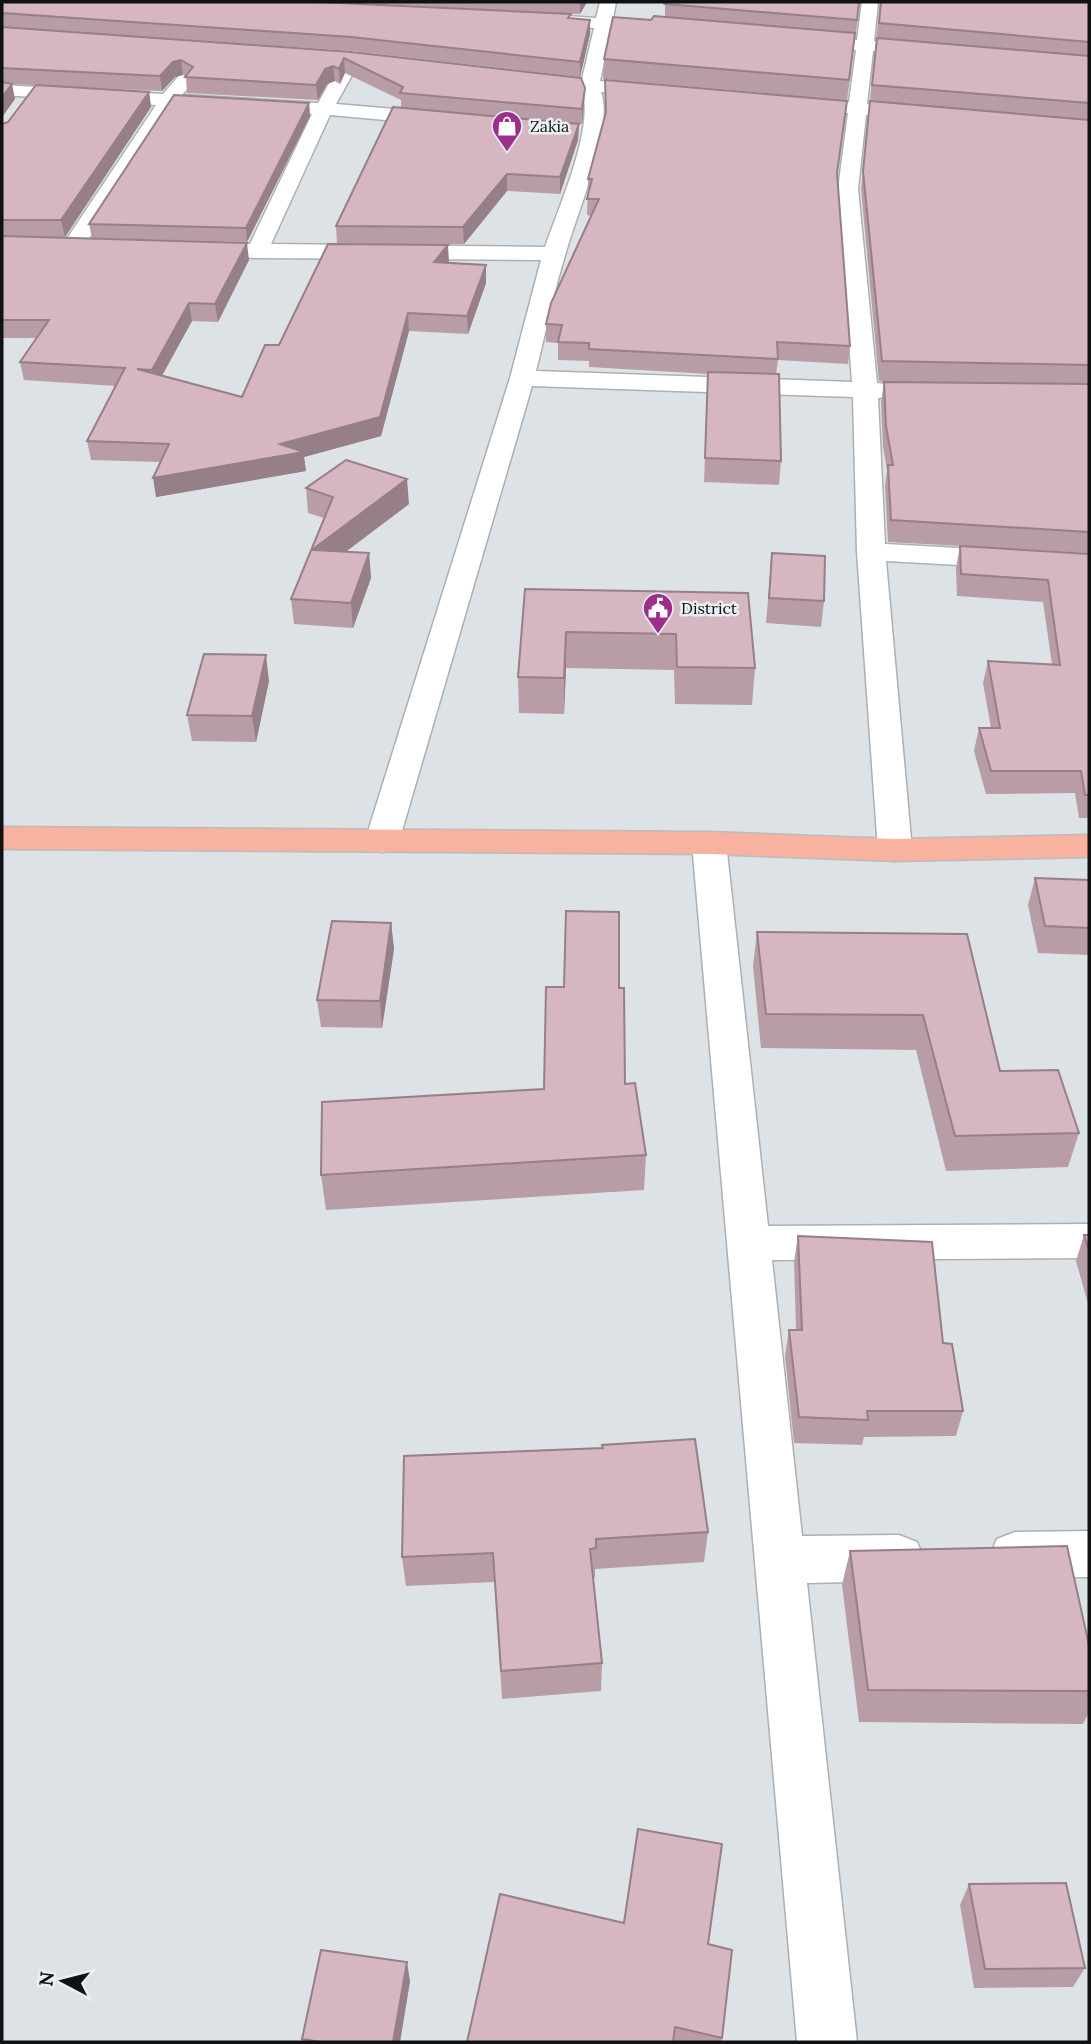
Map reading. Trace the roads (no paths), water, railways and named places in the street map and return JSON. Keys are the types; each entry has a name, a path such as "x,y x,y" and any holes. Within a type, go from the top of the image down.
{"main road":[{"path":"2,838 709,843 895,850 1089,846"}],"street":[{"path":"382,841 522,379 586,132 596,103 590,86 608,2"},
{"path":"870,2 848,189 865,391 872,552 895,850"},
{"path":"215,3 244,4"},
{"path":"73,247 169,99 211,50 244,4"},
{"path":"257,252 324,109 358,60 365,8"},
{"path":"524,18 685,29"},
{"path":"781,38 946,53"},
{"path":"183,48 236,52"},
{"path":"326,57 358,60"},
{"path":"510,77 670,93"},
{"path":"2,90 324,109 459,121"},
{"path":"17,112 33,92"},
{"path":"777,102 939,116"},
{"path":"49,246 100,247"},
{"path":"178,249 554,254"},
{"path":"522,379 918,392"},
{"path":"872,552 1089,564"},
{"path":"709,843 827,2042"},
{"path":"747,1243 1089,1241"},
{"path":"779,1560 1089,1554"}],"place":[{"name":"Zakia","path":"507,153"},
{"name":"District","path":"658,635"}]}
